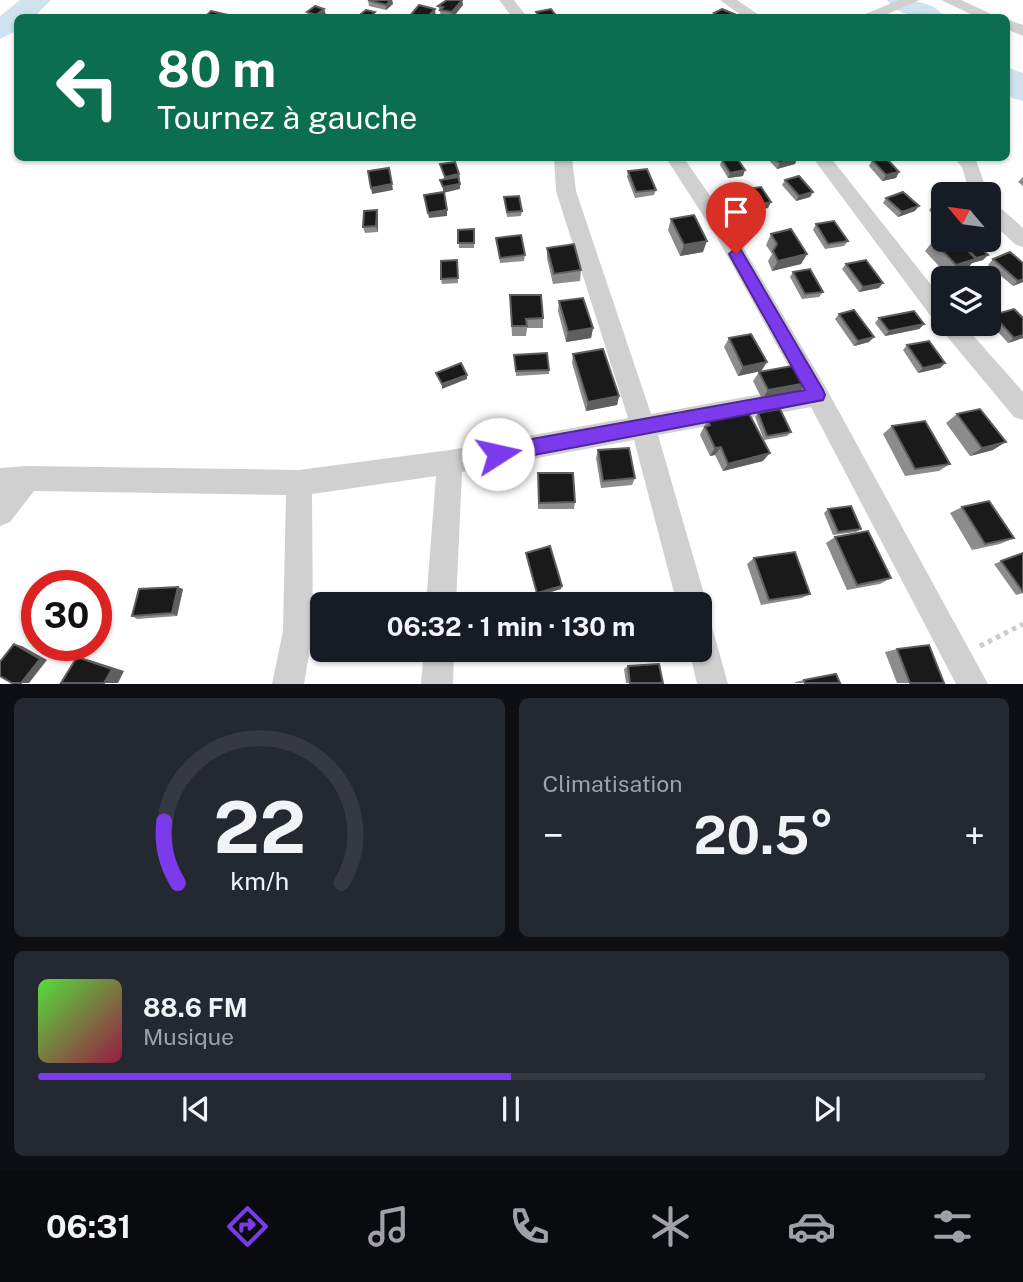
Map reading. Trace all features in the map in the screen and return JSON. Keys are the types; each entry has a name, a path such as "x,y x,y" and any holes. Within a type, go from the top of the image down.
{"street":[{"path":"506,0 518,14"},
{"path":"727,0 750,14"},
{"path":"874,14 913,0"},
{"path":"948,0 983,14"},
{"path":"563,161 566,191 643,428 689,592"},
{"path":"677,161 723,230 817,395 973,684"},
{"path":"824,161 931,300"},
{"path":"966,161 975,182"},
{"path":"1001,220 1023,240"},
{"path":"960,336 1023,409"},
{"path":"0,481 28,478 299,483 450,463 817,395"},
{"path":"443,592 450,463"},
{"path":"0,513 28,478"},
{"path":"288,684 298,631 299,483"},
{"path":"437,684 438,662"},
{"path":"707,662 713,684"}],"path":[{"path":"958,658 1023,624"}],"building":[{"path":"368,0 391,0 386,5"},
{"path":"447,0 462,0 452,12 440,10 443,7 438,6"},
{"path":"419,5 435,9 431,14 411,14"},
{"path":"315,6 324,9 317,14 307,12"},
{"path":"551,9 555,14 537,14 536,12"},
{"path":"722,9 734,14 716,14 714,13"},
{"path":"366,10 375,12 373,14 361,14"},
{"path":"723,161 739,161 745,170 730,173"},
{"path":"873,161 889,161 899,172 886,175"},
{"path":"455,162 459,174 445,177 440,164"},
{"path":"389,168 392,184 371,188 368,171"},
{"path":"647,169 656,190 636,192 628,171"},
{"path":"799,176 813,192 799,196 785,180"},
{"path":"458,177 460,184 443,187 440,180"},
{"path":"761,187 771,202 745,207 735,191"},
{"path":"444,192 447,210 428,213 424,195"},
{"path":"903,192 919,206 902,212 886,198"},
{"path":"519,196 522,211 507,212 504,197"},
{"path":"377,210 376,226 363,227 364,211"},
{"path":"694,215 707,241 684,245 671,219"},
{"path":"834,221 848,241 828,244 816,224"},
{"path":"474,229 474,243 458,243 458,230"},
{"path":"791,229 807,254 778,261 773,251 777,244 771,234"},
{"path":"521,235 525,255 500,258 496,238"},
{"path":"574,244 581,270 554,274 547,248"},
{"path":"944,252 969,252 976,259 956,265"},
{"path":"970,252 985,252 988,255 976,258"},
{"path":"1010,252 1023,263 1023,279 1018,281 993,259"},
{"path":"457,260 458,278 441,279 441,261"},
{"path":"866,260 883,283 863,287 846,264"},
{"path":"810,269 823,292 805,294 793,272"},
{"path":"510,295 541,295 543,318 526,319 527,326 512,326"},
{"path":"583,298 593,328 568,332 559,301"},
{"path":"1014,309 1023,318 1023,335 1014,338 1001,324 1001,313"},
{"path":"854,310 874,337 858,341 839,314"},
{"path":"914,311 924,324 889,331 879,318"},
{"path":"751,334 767,362 743,367 729,338"},
{"path":"929,341 945,363 923,368 907,345"},
{"path":"603,349 619,396 588,402 573,354"},
{"path":"547,353 549,370 516,371 514,355"},
{"path":"461,363 467,375 442,384 436,373"},
{"path":"797,365 807,383 768,390 759,372"},
{"path":"780,409 791,432 767,436 758,413"},
{"path":"980,409 1006,442 982,448 957,414"},
{"path":"747,410 770,453 728,464 721,447 715,448 705,427 710,425 707,420"},
{"path":"925,421 950,464 915,469 892,426"},
{"path":"629,448 635,478 603,481 598,450"},
{"path":"538,473 573,473 575,502 539,503"},
{"path":"989,501 1014,538 985,544 962,507"},
{"path":"851,506 861,529 838,532 828,509"},
{"path":"868,531 891,578 857,585 835,537"},
{"path":"550,546 562,586 537,592 526,553"},
{"path":"795,552 810,594 769,600 754,558"},
{"path":"1023,553 1023,592 1001,561"},
{"path":"178,587 172,613 132,616 139,589"},
{"path":"14,644 21,648 21,661 38,661 21,683 12,683 0,676 0,662"},
{"path":"929,645 944,683 910,683 897,649"},
{"path":"75,661 89,661 112,669 104,683 61,683"},
{"path":"659,664 663,683 630,683 628,666"},
{"path":"836,674 840,683 805,683 804,680"}],"waterway":[{"path":"20,14 37,0"},
{"path":"901,0 928,11 929,14"},
{"path":"0,30 14,19"},
{"path":"1010,78 1017,82 1023,91"}],"route":[{"path":"498,454 817,395 736,254"}]}
